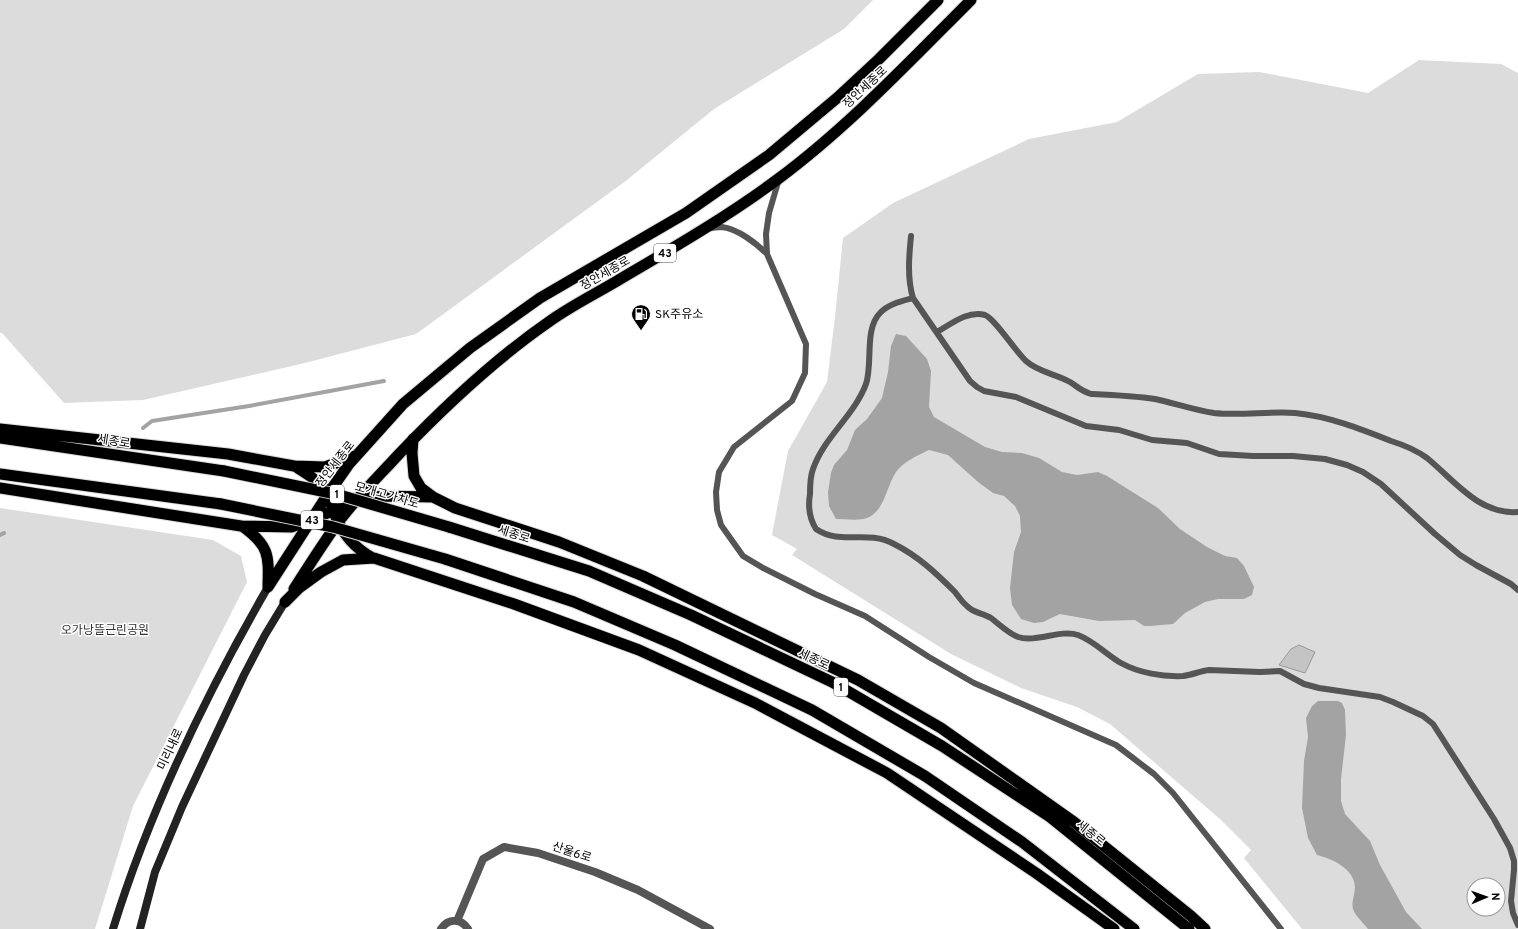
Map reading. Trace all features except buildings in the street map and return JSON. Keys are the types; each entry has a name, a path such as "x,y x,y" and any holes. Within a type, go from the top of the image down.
{"highway":[{"name":"정안세종로","path":"268,587 328,494 358,455 403,404 470,348 540,298 686,214 769,155 837,98 879,59 938,0"},
{"name":"정안세종로","path":"285,602 338,523 380,474 413,439 485,370 551,320 745,203 780,178 814,151 852,117 898,74 971,0"},
{"path":"0,429 228,454 294,466 325,467 358,455"},
{"name":"세종로","path":"0,438 224,471"},
{"path":"413,439 412,453 414,476 421,488 433,497 455,508 559,542 643,576 858,680 941,728 1074,822 1191,916 1205,929"},
{"path":"294,466 319,483 328,494 338,523 349,540 362,552 374,558 514,604 639,650 755,703 887,774 1036,873 1114,929"},
{"name":"모개고가차도","path":"224,471 336,494 449,526"},
{"path":"0,474 221,504 333,527 445,559 574,602 675,645 812,710 924,776 1022,842 1134,929"},
{"path":"0,488 241,526 292,527 356,502 381,496 433,497"},
{"path":"241,526 257,537 265,550 269,562 268,587"},
{"name":"세종로","path":"449,526 589,571 691,615 832,682 942,746 1050,817 1189,929"},
{"path":"285,602 299,588 321,572 343,560 374,558"}],"main road":[{"name":"미리내로","path":"113,929 135,863 160,798 225,664 268,587"},
{"path":"140,929 155,872 182,807 244,675 265,635 285,602"}],"street":[{"name":"산울6로","path":"457,921 483,859 504,847 538,853 595,872 638,890 710,929"},
{"path":"441,929 448,922 457,921 462,922 468,929"}],"lane":[{"path":"780,178 769,213 766,234 768,254 806,344 805,373 792,401 734,447 719,472 716,492 717,510 721,525 743,556 763,568 815,594 865,616 929,657 974,683 1116,745 1154,774 1173,793 1281,929"},
{"path":"704,228 722,227 743,235 768,254"},
{"path":"911,236 910,283 913,298 970,381 977,387 994,393 1016,397 1086,426 1119,430 1152,440 1187,443 1219,454 1293,456 1337,462 1363,472 1390,491 1425,525 1460,555 1511,584 1518,590"},
{"path":"913,298 894,304 880,313 875,320 872,330 869,372 866,384 852,410 821,450 812,471 809,513 816,529 828,536 871,536 884,539 894,544 919,559 930,568 957,594 967,607 989,617 1010,633 1019,637 1068,634 1078,636 1122,664 1143,672 1164,675 1184,676 1202,670 1260,672 1280,671 1304,684 1318,688 1380,697 1423,716 1432,724 1440,736 1494,819 1510,848 1514,861 1511,900 1513,913 1518,925"},
{"path":"937,332 970,314 984,315 995,322 1011,345 1034,367 1070,382 1082,391 1091,394 1154,399 1212,413 1248,415 1261,413 1295,413 1315,416 1343,424 1411,449 1426,458 1479,502 1499,510 1518,512"}],"green space":[{"path":"0,0 873,0 844,29 714,109 627,180 416,334 305,363 143,400 64,403 2,333 0,333"},
{"path":"1419,60 1501,64 1518,73 1518,929 1302,929 1244,858 1251,850 1221,820 1110,724 1077,707 1021,688 951,654 792,555 797,549 772,535 788,451 827,382 843,238 893,203 1029,139 1117,122 1198,74 1259,72 1368,93"},
{"name":"오가낭뜰근린공원","path":"0,508 213,540 241,556 247,582 133,806 95,929 0,929"}],"shaded area":[{"path":"896,334 906,336 927,359 931,371 929,407 934,417 985,447 1002,452 1022,453 1039,458 1062,472 1077,475 1098,472 1107,476 1158,508 1180,529 1207,547 1225,556 1237,558 1244,566 1254,587 1252,595 1244,599 1218,599 1205,602 1185,613 1173,624 1144,626 1135,620 1099,621 1060,614 1043,622 1034,623 1021,619 1012,605 1010,588 1014,552 1021,532 1020,516 1015,506 1004,496 993,493 978,482 948,455 929,450 911,459 899,468 878,510 873,515 867,518 852,520 836,519 829,506 828,492 831,473 834,465 847,450 855,430 867,419 882,398 888,372 891,346"},
{"path":"1318,701 1338,701 1342,703 1345,710 1346,735 1341,779 1341,801 1345,814 1370,841 1380,865 1406,912 1422,929 1368,929 1357,917 1353,909 1352,904 1355,887 1354,880 1351,875 1341,865 1317,855 1308,838 1302,808 1304,761 1308,737 1306,718 1312,706"}],"waterway":[{"path":"143,428 152,421 249,406 384,381"},
{"path":"0,535 4,533"}],"place":[{"name":"SK주유소","path":"641,331"}]}
